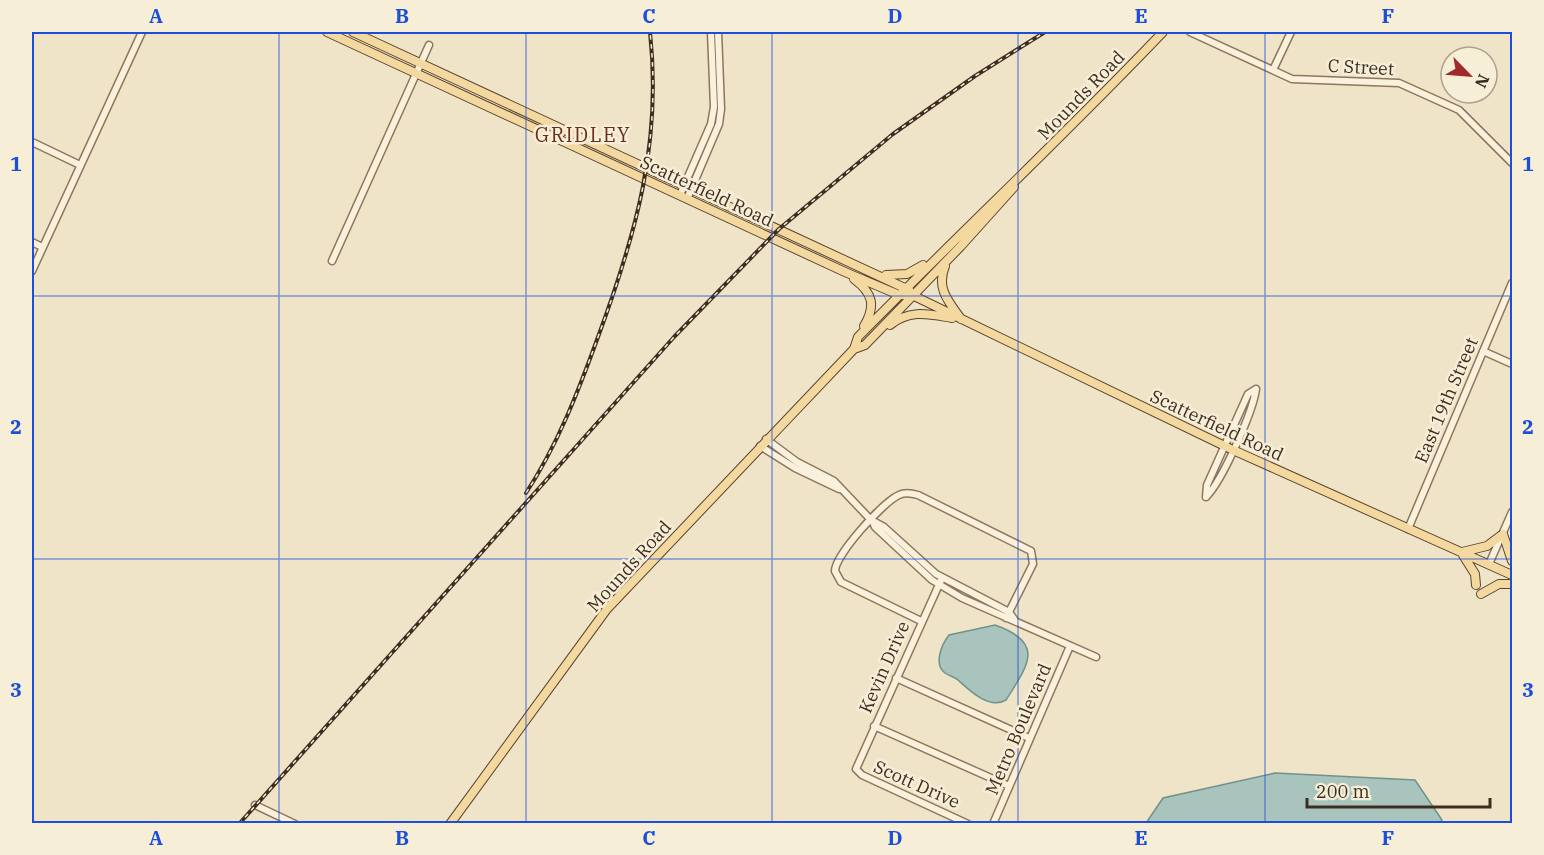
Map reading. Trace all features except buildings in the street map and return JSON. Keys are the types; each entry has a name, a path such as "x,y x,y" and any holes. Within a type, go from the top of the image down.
{"main road":[{"name":"Scatterfield Road","path":"327,32 845,272 899,295 912,295"},
{"name":"Scatterfield Road","path":"353,32 906,287 912,295 962,320 1229,448 1512,575"},
{"name":"Mounds Road","path":"450,824 607,609 854,348 858,337 906,287 1020,178 1163,32"},
{"name":"Mounds Road","path":"865,345 1006,199 1020,178"},
{"path":"871,272 896,276 906,274 938,254"},
{"path":"947,261 941,276 942,288 962,320"},
{"path":"845,272 866,290 872,301 871,315 858,337"},
{"path":"854,348 865,345 899,318 909,314 920,313 962,320"},
{"path":"1476,585 1471,566 1460,552 1486,546 1503,534 1512,561"},
{"path":"1481,594 1499,584 1512,584"}],"street":[{"path":"32,271 142,32"},
{"path":"684,197 711,124 714,107 711,32"},
{"path":"688,187 713,140 720,117 718,32"},
{"name":"C Street","path":"1190,32 1292,79 1399,83 1459,110 1512,163"},
{"path":"1273,70 1291,32"},
{"path":"332,261 429,45"},
{"path":"32,142 80,165"},
{"path":"32,242 42,247"},
{"name":"East 19th Street","path":"1408,530 1512,283"},
{"path":"1483,351 1512,364"},
{"path":"1229,448 1207,485 1206,497 1214,489 1229,448 1248,394 1256,389 1254,401 1229,448"},
{"path":"766,439 797,462 834,481 872,520 875,527 912,563 941,581 1014,619 1096,657"},
{"path":"760,446 795,468 843,490"},
{"path":"921,621 841,582 836,576 835,565 837,559 896,496 912,493 1026,546 1033,554 1033,564 1008,615"},
{"path":"1489,564 1512,512"},
{"name":"Kevin Drive","path":"856,768 941,581"},
{"name":"Metro Boulevard","path":"993,824 1070,646"},
{"path":"896,678 1029,738"},
{"path":"874,726 1009,786"},
{"name":"Scott Drive","path":"856,768 862,775 968,824"},
{"path":"255,805 295,824"}],"water":[{"path":"995,625 1021,639 1027,647 1028,656 1021,676 1006,700 1000,702 980,698 957,679 945,673 941,669 939,659 941,649 949,635"},
{"path":"1275,773 1415,780 1442,820 1439,824 1146,823 1163,798"}],"railway":[{"path":"526,493 558,437 575,398 624,262 643,188 649,150 653,73 650,32"},
{"path":"239,824 674,337 779,229 893,134 975,76 1045,32"}],"district":[{"name":"GRIDLEY","path":"583,134"}]}
